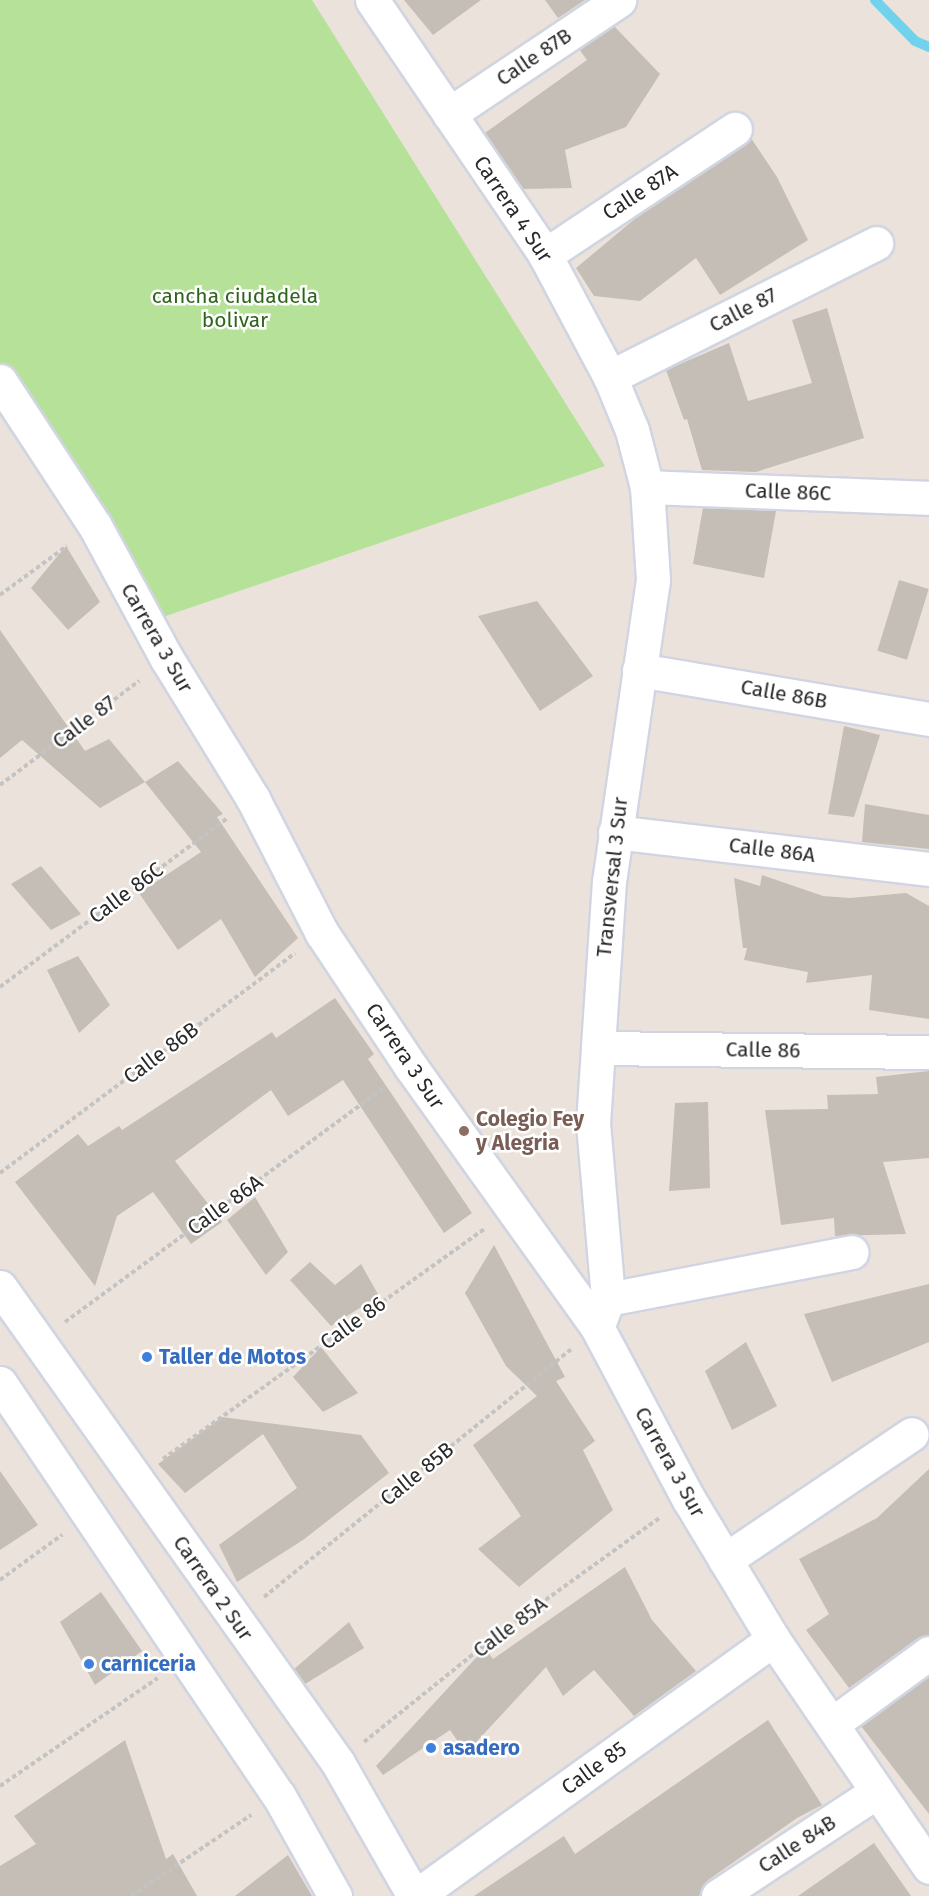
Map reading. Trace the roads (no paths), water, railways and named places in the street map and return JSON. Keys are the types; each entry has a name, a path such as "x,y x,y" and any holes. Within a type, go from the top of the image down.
{"street":[{"name":"Carrera 4 Sur","path":"372,0 545,255 610,377 632,430"},
{"name":"Calle 87B","path":"449,114 619,0"},
{"name":"Calle 87A","path":"545,255 735,129"},
{"name":"Calle 87","path":"610,377 876,243"},
{"name":"Carrera 3 Sur","path":"0,381 95,526 167,659 253,800 322,933 411,1067 512,1209 603,1313 687,1498 774,1639 875,1793 926,1858"},
{"name":"Transversal 3 Sur","path":"603,1313 593,1124 598,1048 615,832 653,580 647,487 632,430"},
{"name":"Calle 86C","path":"647,487 929,498"},
{"name":"Calle 86B","path":"639,670 929,719"},
{"name":"Calle 86A","path":"615,832 929,869"},
{"name":"Calle 86","path":"598,1048 929,1052"},
{"path":"603,1313 852,1252"},
{"name":"Carrera 2 Sur","path":"0,1287 338,1763 415,1896"},
{"path":"0,1383 279,1796 335,1896"},
{"path":"725,1560 912,1434"},
{"name":"Calle 85","path":"415,1896 774,1639"},
{"path":"832,1725 929,1653"},
{"name":"Calle 84B","path":"718,1896 875,1793"}],"waterway":[{"path":"875,0 915,41 929,47"}],"place":[{"name":"Colegio Fey y Alegria","path":"464,1131"},
{"name":"Taller de Motos","path":"147,1357"},
{"name":"carniceria","path":"89,1664"},
{"name":"asadero","path":"431,1748"}],"park label":[{"name":"cancha ciudadela bolivar","path":"235,308"}]}
